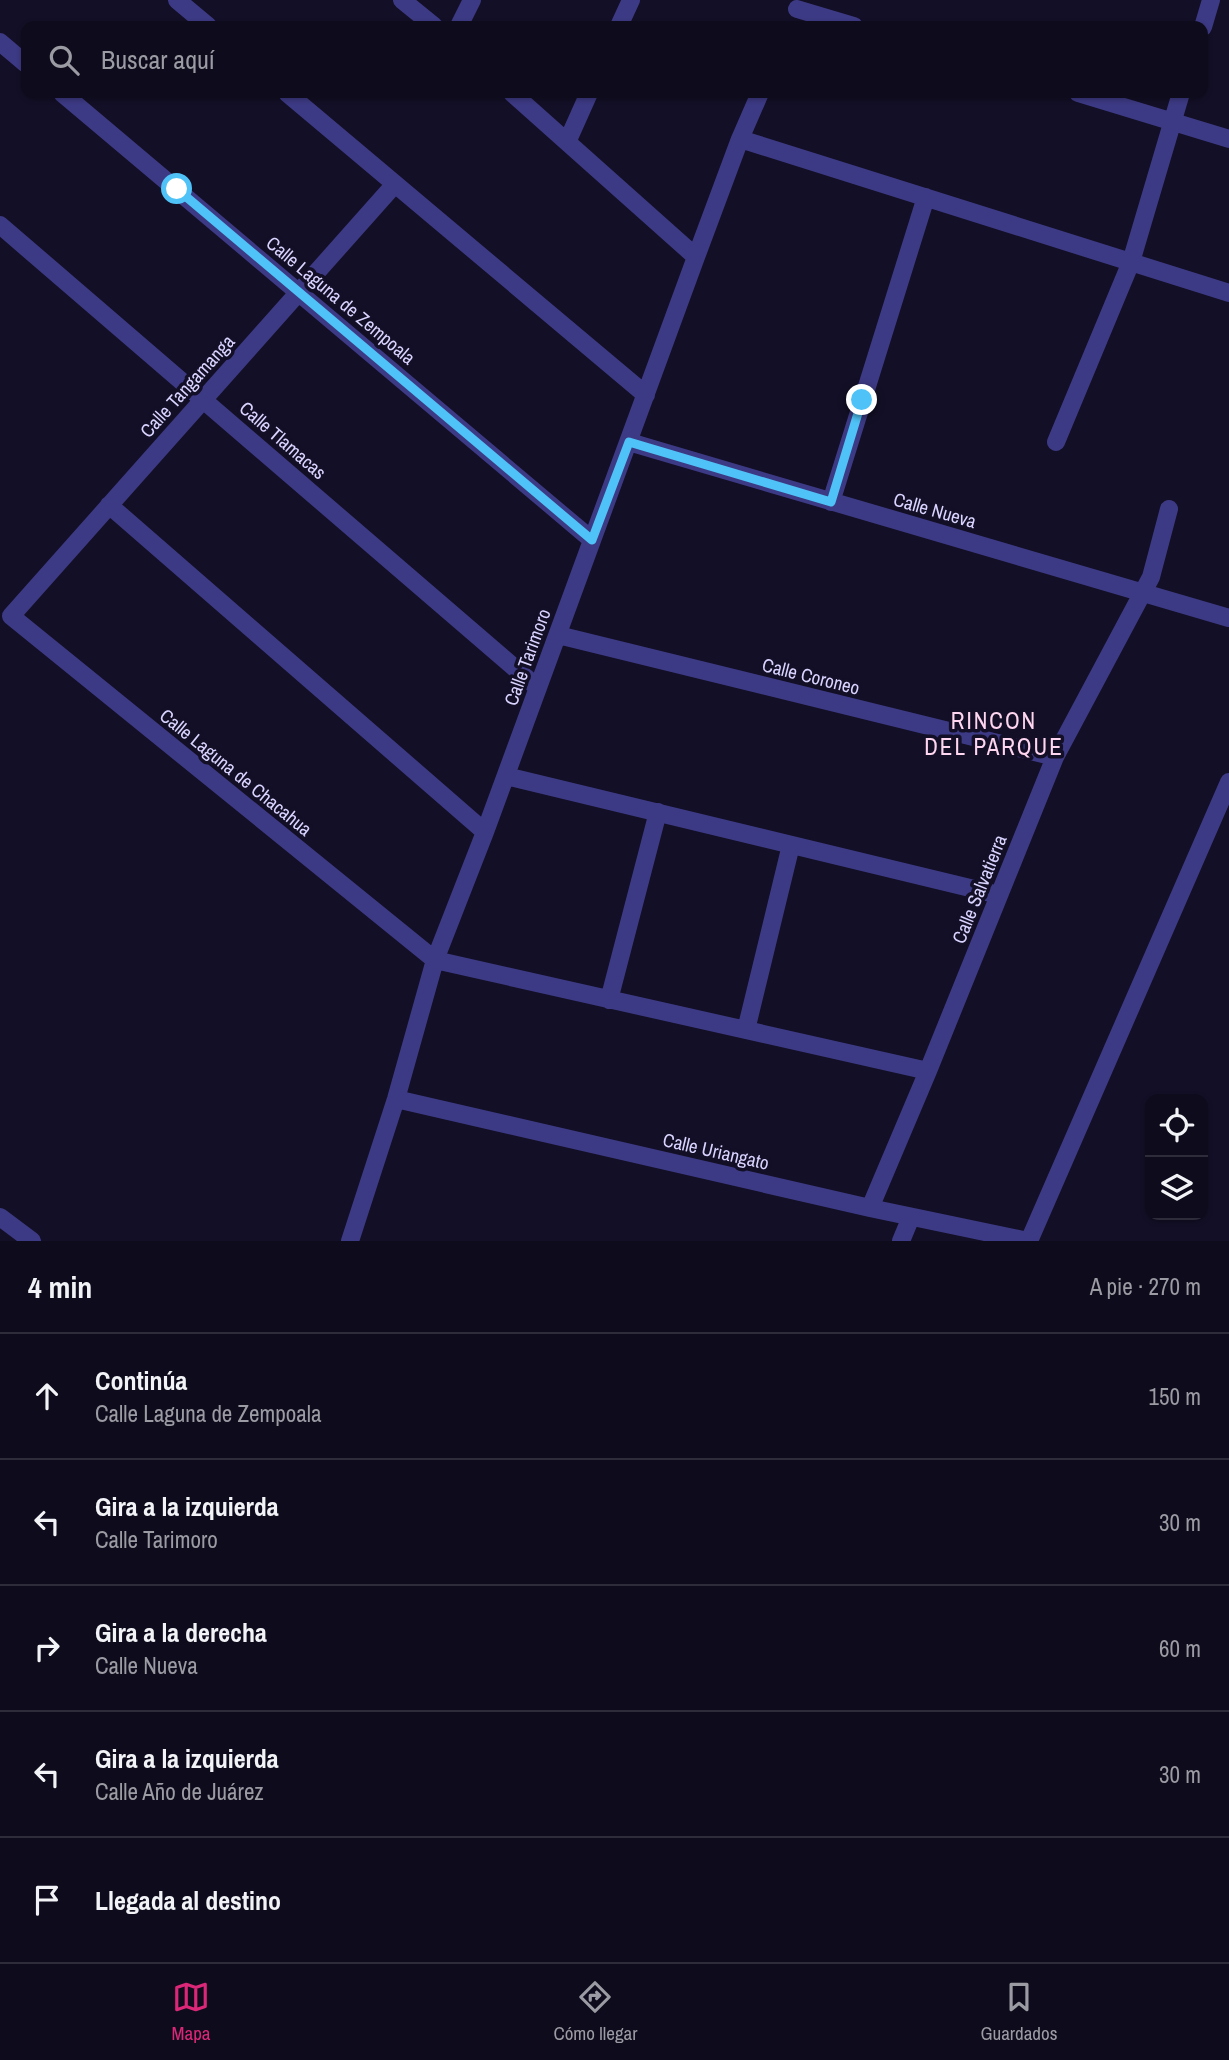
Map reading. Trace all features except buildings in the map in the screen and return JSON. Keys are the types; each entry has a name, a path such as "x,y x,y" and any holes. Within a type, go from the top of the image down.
{"street":[{"path":"177,0 202,21"},
{"path":"402,0 428,21"},
{"path":"462,21 472,0"},
{"path":"621,21 631,0"},
{"path":"1205,21 1212,0"},
{"path":"791,21 799,5 841,21"},
{"path":"0,42 21,60"},
{"name":"Calle Laguna de Zempoala","path":"67,98 592,540"},
{"path":"293,98 646,395"},
{"path":"518,98 696,257"},
{"path":"568,141 587,98"},
{"name":"Calle Tarimoro","path":"350,1241 396,1099 435,960 506,776 740,139 758,98"},
{"path":"1095,98 1229,139"},
{"path":"1056,442 1131,262 1179,98"},
{"path":"740,139 1229,293"},
{"name":"Calle Tangamanga","path":"11,615 395,184"},
{"path":"831,502 926,197"},
{"name":"Calle Tlamacas","path":"0,225 538,688"},
{"name":"Calle Nueva","path":"629,442 1229,618"},
{"path":"109,505 485,832"},
{"name":"Calle Salvatierra","path":"870,1208 1055,757 1143,593 1159,555 1169,509"},
{"name":"Calle Laguna de Chacahua","path":"11,615 435,960"},
{"name":"Calle Coroneo","path":"558,635 1055,757"},
{"path":"506,776 999,895"},
{"path":"1029,1241 1229,782"},
{"path":"609,1000 658,813"},
{"path":"746,1030 791,845"},
{"path":"435,960 928,1071"},
{"name":"Calle Uriangato","path":"396,1099 870,1208 1029,1241"},
{"path":"0,1217 32,1241"},
{"path":"901,1241 911,1217"}],"district":[{"name":"RINCON DEL PARQUE","path":"994,733"}],"route":[{"path":"177,189 592,540 629,442 831,502 862,400"}]}
